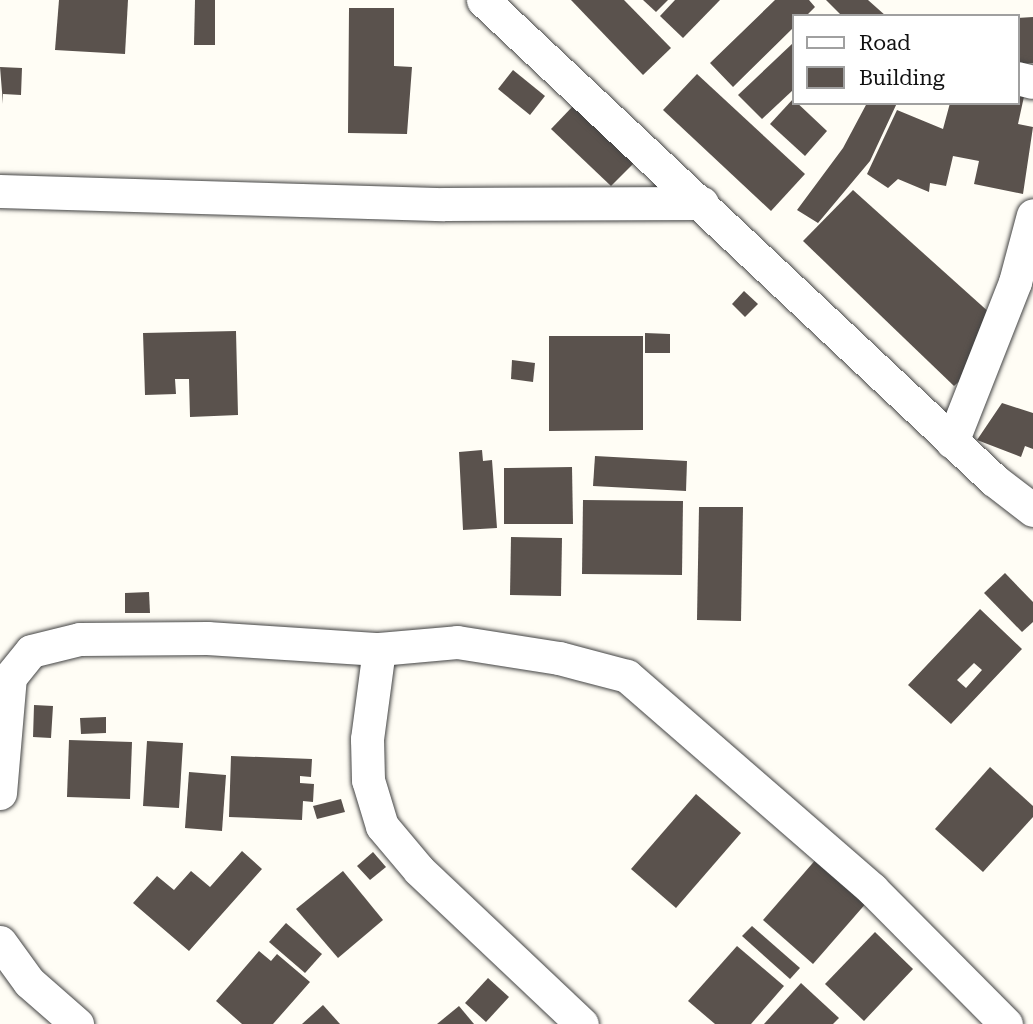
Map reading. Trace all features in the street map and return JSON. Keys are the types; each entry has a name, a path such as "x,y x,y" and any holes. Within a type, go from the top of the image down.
{"street":[{"path":"483,0 702,203 994,481 1033,510"},
{"path":"0,191 444,204 702,203"},
{"path":"952,442 1015,282 1033,215"},
{"path":"994,481 1033,489"},
{"path":"0,793 10,677 31,651 80,639 207,638 379,649 457,642 559,658 627,676 872,889 1006,1024"},
{"path":"379,649 367,739 368,780 382,825 419,870 582,1024"},
{"path":"0,942 29,982 77,1024"}],"building":[{"path":"59,0 128,0 125,54 55,50"},
{"path":"195,0 215,0 215,45 194,45"},
{"path":"571,0 624,0 671,48 643,75"},
{"path":"643,0 668,0 656,12"},
{"path":"675,0 720,0 683,38 660,16"},
{"path":"775,0 809,0 815,7 808,14 792,14 792,29 733,87 710,63"},
{"path":"826,0 868,0 884,14 840,14"},
{"path":"349,8 394,8 394,66 412,67 407,134 348,133"},
{"path":"1033,17 1033,63 1020,64 1019,18"},
{"path":"792,44 792,91 762,119 738,95"},
{"path":"0,67 22,68 21,95 3,94 3,104"},
{"path":"513,70 545,96 530,115 498,89"},
{"path":"697,74 805,174 771,211 663,110"},
{"path":"1019,90 1025,92 1018,124 1033,127 1023,194 974,184 979,161 953,156 946,186 930,183 929,192 898,179 888,188 867,174 897,110 943,129 949,105 1019,105"},
{"path":"792,100 792,105 799,105 827,131 805,156 770,124"},
{"path":"574,105 634,163 611,186 551,129"},
{"path":"866,105 896,105 870,161 818,223 797,210 843,148"},
{"path":"853,190 991,314 980,363 954,386 803,241"},
{"path":"744,291 758,304 745,317 732,304"},
{"path":"236,331 238,415 190,417 189,379 175,379 176,394 145,395 143,333"},
{"path":"645,333 670,334 670,353 645,353"},
{"path":"549,336 643,336 643,430 549,431"},
{"path":"512,360 535,363 533,382 511,379"},
{"path":"1002,403 1033,413 1033,449 1025,446 1021,457 977,440"},
{"path":"482,450 483,461 492,460 497,528 463,530 459,452"},
{"path":"595,456 687,461 686,491 593,486"},
{"path":"572,467 573,524 504,524 504,468"},
{"path":"583,500 683,501 682,575 582,574"},
{"path":"699,507 743,507 741,621 697,620"},
{"path":"511,537 562,538 561,596 510,595"},
{"path":"1005,573 1033,602 1033,622 1022,632 984,593"},
{"path":"149,592 150,613 125,613 125,593"},
{"path":"980,609 1022,649 951,724 908,685","holes":["974,663 982,670 966,688 957,680"]},
{"path":"34,705 53,706 51,738 33,737"},
{"path":"106,717 106,733 81,734 80,718"},
{"path":"69,740 132,742 130,799 67,797"},
{"path":"147,741 183,743 179,808 143,806"},
{"path":"231,756 312,759 311,777 300,776 300,783 314,784 313,802 303,801 302,820 229,817"},
{"path":"990,767 1033,806 1033,817 983,872 935,829"},
{"path":"189,772 226,775 222,831 185,828"},
{"path":"696,794 741,833 676,908 631,869"},
{"path":"341,799 345,812 317,819 313,806"},
{"path":"242,851 262,869 189,951 133,903 157,876 174,890 191,871 210,887"},
{"path":"373,852 386,867 370,880 357,866"},
{"path":"818,857 868,901 813,964 763,920"},
{"path":"343,871 383,920 338,958 296,909"},
{"path":"286,923 322,954 305,973 269,942"},
{"path":"752,926 800,968 790,979 742,936"},
{"path":"875,932 913,969 864,1021 825,984"},
{"path":"737,946 784,986 751,1024 715,1024 688,1001"},
{"path":"259,951 271,961 277,954 310,982 273,1024 242,1024 216,1001"},
{"path":"488,978 509,997 486,1022 465,1003"},
{"path":"801,983 839,1018 833,1024 764,1024"},
{"path":"323,1005 340,1024 302,1024"},
{"path":"459,1006 474,1024 437,1024"}]}
